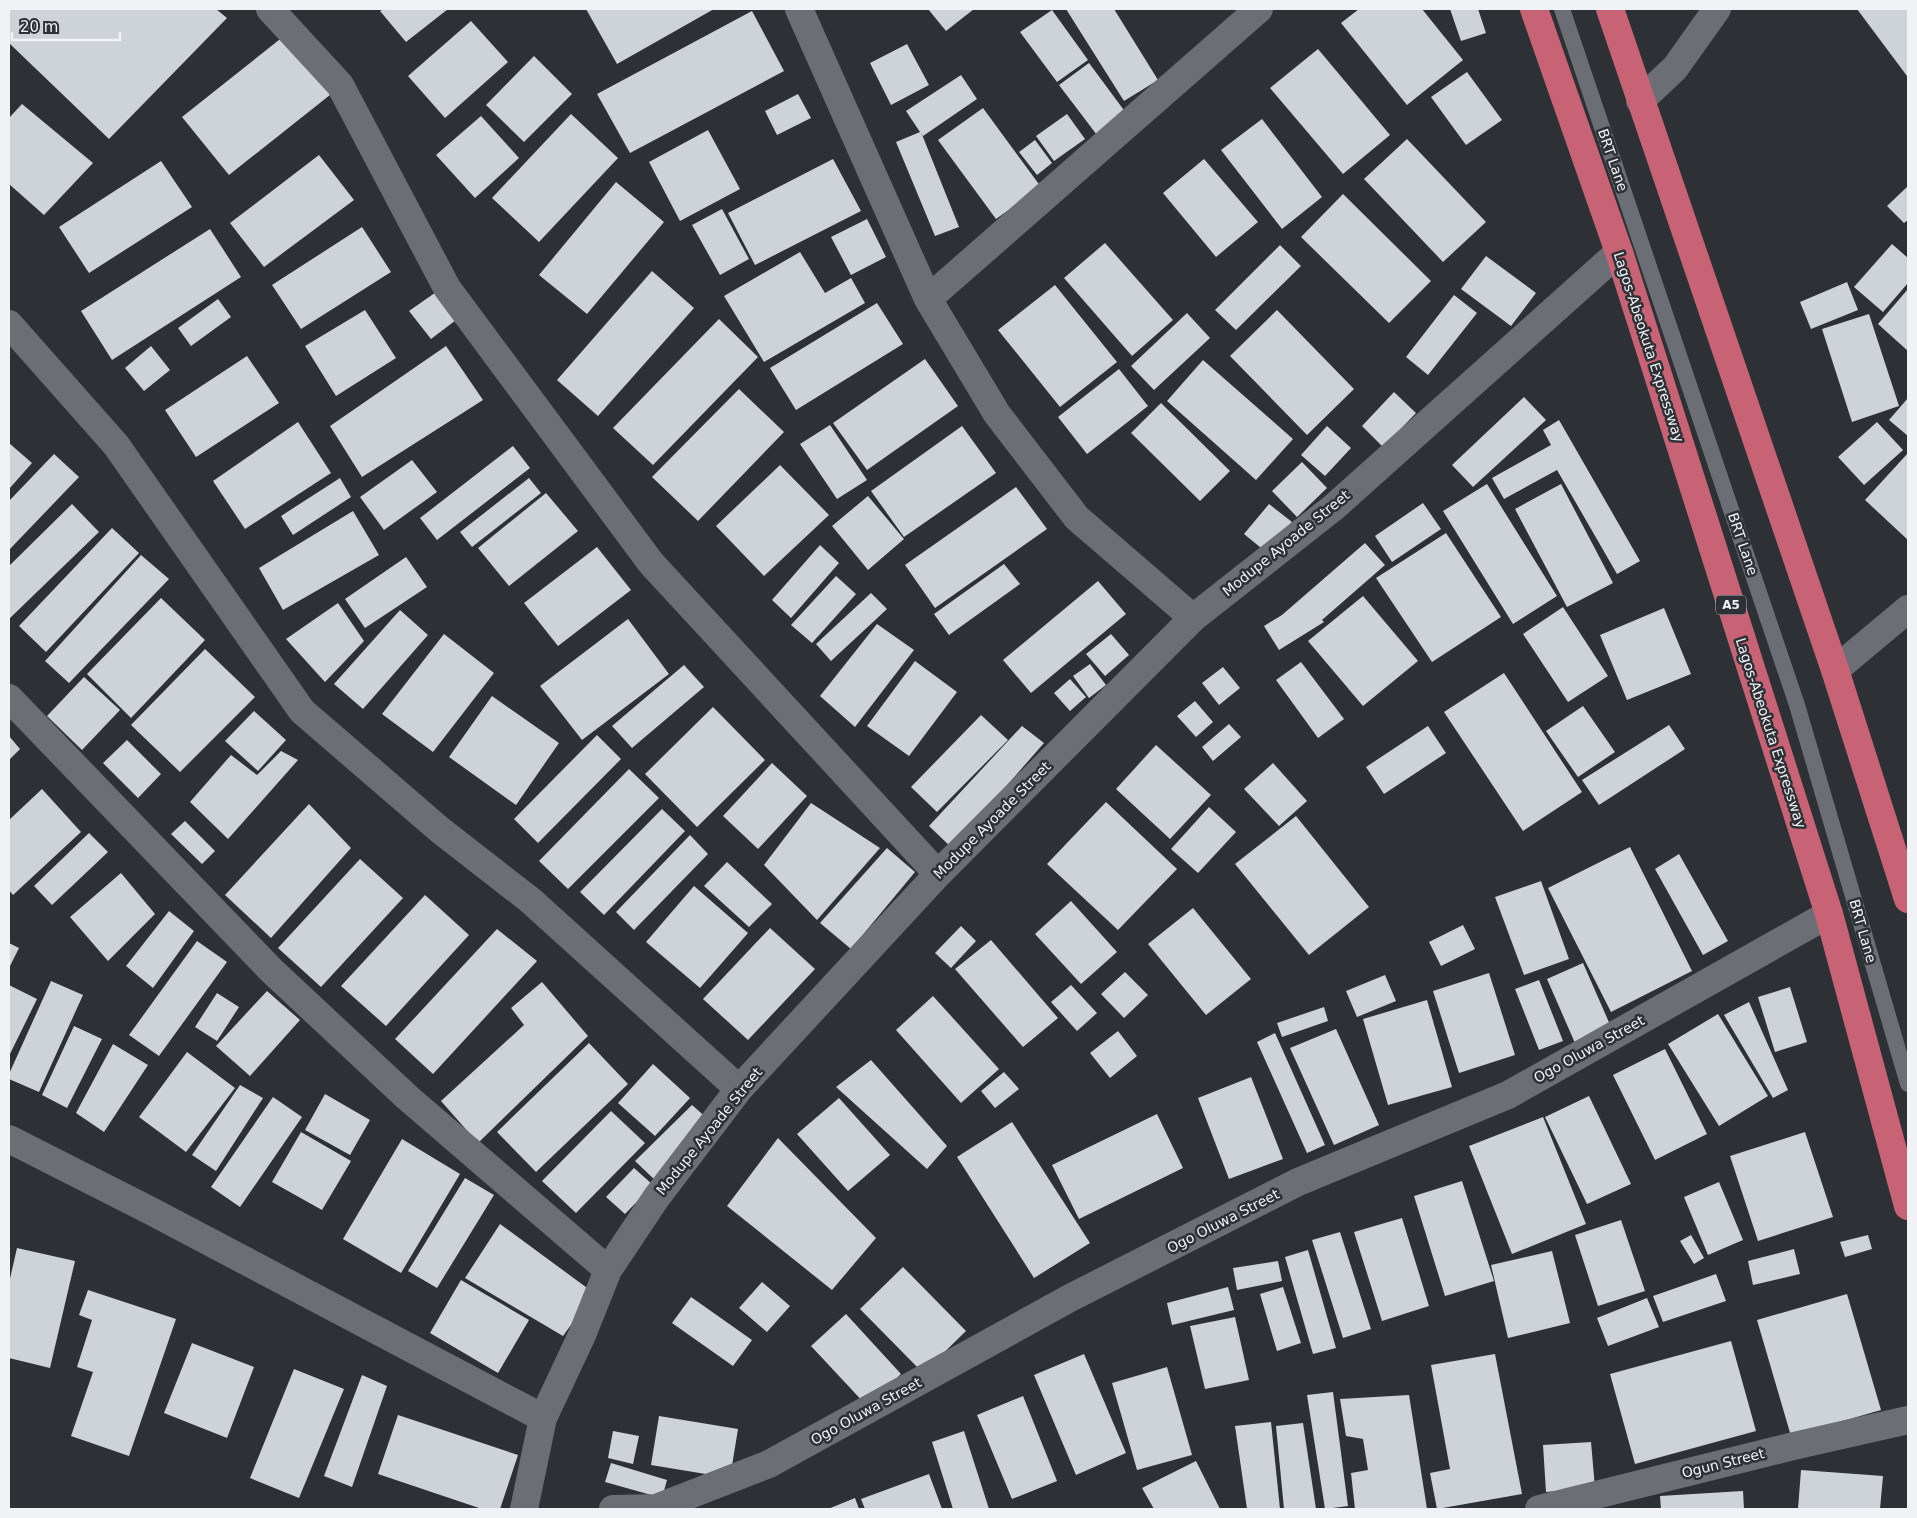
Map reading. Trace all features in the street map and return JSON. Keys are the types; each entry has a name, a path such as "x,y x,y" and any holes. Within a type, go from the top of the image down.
{"highway":[{"name":"Lagos-Abeokuta Expressway","path":"1534,9 1619,252 1829,914 1908,1206"},
{"path":"1610,9 1835,670 1908,899"}],"street":[{"path":"270,9 340,85 447,288 651,563 938,874"},
{"path":"799,9 928,299 997,414 1077,518 1193,618"},
{"path":"928,299 1259,9"},
{"path":"1640,101 1675,68 1717,9"},
{"name":"Modupe Ayoade Street","path":"524,1509 543,1418 582,1335 608,1270 656,1198 739,1090 938,874 1193,618 1334,507 1619,252"},
{"path":"9,324 116,445 302,711 440,830 530,900 739,1090"},
{"path":"1835,670 1908,609"},
{"path":"9,698 271,970 408,1098 608,1270"},
{"name":"Ogo Oluwa Street","path":"613,1509 656,1508 769,1464 1070,1298 1298,1182 1508,1095 1829,914"},
{"path":"9,1140 151,1211 543,1418"},
{"name":"Ogun Street","path":"1539,1509 1908,1420"}],"lane":[{"name":"BRT Lane","path":"1562,9 1797,705 1908,1084"}],"building":[{"path":"9,9 216,9 227,18 109,139 9,43"},
{"path":"384,9 448,9 406,42 380,11"},
{"path":"586,9 714,9 617,64"},
{"path":"928,9 974,9 946,31"},
{"path":"1066,9 1114,9 1158,80 1124,101"},
{"path":"1359,9 1422,9 1463,60 1407,105 1341,23"},
{"path":"1450,9 1478,9 1486,33 1461,41"},
{"path":"1857,9 1908,9 1907,76"},
{"path":"1052,10 1088,60 1057,82 1020,32"},
{"path":"752,11 784,71 630,153 597,94"},
{"path":"471,21 508,62 445,118 408,76"},
{"path":"289,32 335,91 229,175 182,117"},
{"path":"907,44 929,85 891,105 870,63"},
{"path":"1318,49 1390,135 1343,174 1270,88"},
{"path":"534,56 572,94 524,142 486,105"},
{"path":"1089,63 1129,117 1100,139 1059,85"},
{"path":"1467,72 1502,120 1466,145 1431,97"},
{"path":"961,75 977,99 923,136 921,132 959,227 935,236 896,142 920,132 906,111"},
{"path":"798,94 811,118 777,135 765,111"},
{"path":"22,104 93,163 44,215 9,184 9,118"},
{"path":"983,108 1041,187 996,219 938,140"},
{"path":"571,114 618,158 539,242 492,198"},
{"path":"1067,114 1085,139 1054,161 1036,136"},
{"path":"481,116 519,158 475,198 436,155"},
{"path":"1262,119 1322,197 1282,229 1221,150"},
{"path":"708,130 740,189 680,221 649,162"},
{"path":"1407,139 1486,222 1443,262 1364,179"},
{"path":"1035,140 1052,163 1037,175 1019,152"},
{"path":"319,155 354,200 264,267 230,223"},
{"path":"833,159 861,211 755,265 728,213"},
{"path":"1204,159 1258,222 1216,257 1163,193"},
{"path":"161,161 192,207 89,273 59,227"},
{"path":"616,182 664,222 587,314 539,275"},
{"path":"1908,186 1908,220 1904,223 1887,206"},
{"path":"1343,194 1431,281 1389,323 1301,237"},
{"path":"722,209 749,259 720,275 692,225"},
{"path":"867,219 886,257 851,275 831,237"},
{"path":"362,227 391,272 301,329 272,285"},
{"path":"210,229 241,277 112,360 81,311"},
{"path":"1105,243 1173,320 1132,356 1064,278"},
{"path":"1892,244 1908,258 1908,283 1883,312 1854,287"},
{"path":"1280,245 1301,266 1236,330 1215,310"},
{"path":"800,252 825,293 851,278 865,303 764,362 724,296"},
{"path":"1486,256 1536,293 1511,326 1461,289"},
{"path":"652,271 694,308 598,416 557,380"},
{"path":"1847,282 1858,310 1811,329 1800,302"},
{"path":"1055,285 1117,362 1060,407 998,330"},
{"path":"1908,289 1908,351 1878,324"},
{"path":"439,290 460,317 431,339 409,311"},
{"path":"1454,295 1477,313 1428,375 1406,357"},
{"path":"218,299 231,317 191,346 178,328"},
{"path":"877,303 903,344 796,410 770,368"},
{"path":"365,310 396,358 336,396 305,346"},
{"path":"1277,310 1354,389 1307,435 1230,356"},
{"path":"1187,313 1210,338 1154,390 1131,366"},
{"path":"1869,314 1899,406 1852,422 1822,329"},
{"path":"719,319 758,357 653,465 613,428"},
{"path":"151,346 170,370 144,391 125,368"},
{"path":"446,346 483,400 362,477 330,426"},
{"path":"247,356 279,403 196,457 165,410"},
{"path":"925,359 958,406 867,470 833,423"},
{"path":"1203,360 1293,439 1256,480 1167,401"},
{"path":"1119,369 1148,406 1087,454 1058,417"},
{"path":"739,389 784,432 698,521 652,477"},
{"path":"1394,392 1416,413 1383,447 1362,426"},
{"path":"1524,397 1546,420 1473,487 1452,465"},
{"path":"1908,398 1908,436 1889,420"},
{"path":"1161,403 1230,471 1200,501 1131,433"},
{"path":"1559,420 1640,561 1617,574 1557,470 1504,499 1492,478 1551,445 1543,430"},
{"path":"298,422 331,473 245,529 213,481"},
{"path":"1877,422 1903,450 1864,485 1838,457"},
{"path":"830,425 867,480 837,499 800,444"},
{"path":"962,426 996,473 904,537 871,491"},
{"path":"1327,426 1351,448 1325,476 1301,455"},
{"path":"9,443 32,463 9,489"},
{"path":"513,446 530,468 437,540 420,518"},
{"path":"1908,453 1908,540 1865,500"},
{"path":"54,454 79,477 9,550 9,501"},
{"path":"412,460 437,492 384,530 360,497"},
{"path":"1302,462 1327,488 1297,517 1272,491"},
{"path":"780,465 829,515 764,576 716,526"},
{"path":"340,478 351,497 293,535 281,516"},
{"path":"529,478 541,493 472,547 460,532"},
{"path":"1487,484 1557,596 1513,624 1443,511"},
{"path":"1561,484 1613,583 1567,607 1515,509"},
{"path":"1016,487 1047,529 935,608 905,565"},
{"path":"546,493 578,531 509,586 478,548"},
{"path":"868,496 904,539 868,570 832,526"},
{"path":"1423,503 1441,529 1392,562 1375,536"},
{"path":"72,504 99,532 9,619 9,566"},
{"path":"1269,504 1292,522 1266,552 1244,534"},
{"path":"353,511 379,555 283,610 259,568"},
{"path":"112,528 139,553 46,652 19,626"},
{"path":"1446,533 1501,617 1432,662 1376,578"},
{"path":"1365,543 1385,565 1322,620 1324,622 1279,650 1264,626 1282,615"},
{"path":"820,545 839,563 791,618 772,600"},
{"path":"597,547 631,590 558,646 524,603"},
{"path":"141,555 169,579 69,683 45,661"},
{"path":"406,557 427,587 365,628 345,599"},
{"path":"1004,564 1020,584 949,635 934,614"},
{"path":"836,576 856,594 812,643 791,625"},
{"path":"1098,581 1126,614 1031,693 1003,660"},
{"path":"871,593 887,609 831,661 816,644"},
{"path":"1363,596 1418,661 1363,706 1308,641"},
{"path":"161,598 205,640 131,718 87,674"},
{"path":"338,603 364,641 325,682 286,639"},
{"path":"1563,607 1608,676 1568,702 1523,634"},
{"path":"1664,608 1691,674 1627,700 1600,635"},
{"path":"400,610 428,635 363,709 334,684"},
{"path":"628,619 669,674 582,740 540,686"},
{"path":"877,624 914,650 855,727 820,696"},
{"path":"444,634 494,673 433,752 382,714"},
{"path":"1111,634 1129,655 1105,676 1086,654"},
{"path":"205,649 255,697 180,772 131,725"},
{"path":"915,661 957,692 909,756 867,726"},
{"path":"1301,662 1344,719 1318,738 1276,680"},
{"path":"1090,664 1106,685 1089,698 1073,676"},
{"path":"684,665 704,687 632,748 612,726"},
{"path":"1223,667 1240,688 1219,705 1202,683"},
{"path":"1504,673 1582,792 1523,831 1444,712"},
{"path":"84,677 120,710 82,750 47,716"},
{"path":"1070,679 1086,697 1070,711 1054,693"},
{"path":"492,696 559,743 516,805 449,757"},
{"path":"1195,701 1213,722 1196,737 1177,716"},
{"path":"1583,706 1615,752 1578,777 1546,731"},
{"path":"713,707 765,760 697,827 645,774"},
{"path":"254,711 286,740 258,771 225,741"},
{"path":"981,715 1008,740 937,812 911,787"},
{"path":"1229,724 1241,737 1213,761 1202,747"},
{"path":"1669,725 1685,749 1599,805 1582,780"},
{"path":"1022,726 1044,743 952,848 929,826"},
{"path":"1428,726 1446,753 1384,794 1366,767"},
{"path":"597,735 621,759 538,843 514,819"},
{"path":"9,736 20,749 9,760"},
{"path":"127,740 161,774 138,798 103,763"},
{"path":"1156,745 1211,795 1170,839 1116,789"},
{"path":"281,751 298,760 228,839 190,802 231,755 257,775"},
{"path":"772,763 807,796 758,849 723,816"},
{"path":"1273,763 1307,801 1279,826 1244,789"},
{"path":"629,769 659,798 568,889 539,861"},
{"path":"42,789 81,832 13,895 9,890 9,820"},
{"path":"1106,802 1177,869 1118,930 1047,864"},
{"path":"811,803 880,848 817,920 764,865"},
{"path":"309,804 351,848 271,938 225,895"},
{"path":"1209,807 1236,832 1198,873 1171,849"},
{"path":"662,809 685,831 604,915 580,892"},
{"path":"1296,816 1369,907 1309,955 1235,864"},
{"path":"185,821 215,851 202,864 171,834"},
{"path":"89,833 108,852 52,905 34,886"},
{"path":"690,835 708,854 634,930 616,912"},
{"path":"1630,847 1692,971 1611,1012 1548,888"},
{"path":"887,848 915,872 851,949 820,923"},
{"path":"1679,854 1728,941 1703,955 1655,869"},
{"path":"360,859 403,898 321,987 278,948"},
{"path":"727,862 772,904 749,927 704,886"},
{"path":"121,873 155,914 108,961 70,917"},
{"path":"1541,881 1569,959 1524,975 1495,897"},
{"path":"694,886 748,933 700,988 646,942"},
{"path":"425,895 469,935 386,1026 341,986"},
{"path":"1071,901 1117,952 1081,984 1035,934"},
{"path":"1193,908 1251,979 1206,1015 1148,944"},
{"path":"169,911 194,931 153,988 126,966"},
{"path":"1463,925 1475,949 1441,966 1429,942"},
{"path":"961,926 976,941 951,968 935,953"},
{"path":"770,928 815,969 748,1040 703,999"},
{"path":"497,929 537,961 433,1074 395,1039"},
{"path":"991,940 1058,1018 1023,1047 955,969"},
{"path":"197,941 227,962 159,1056 129,1035"},
{"path":"9,943 19,948 9,968"},
{"path":"1583,963 1611,1027 1575,1043 1547,979"},
{"path":"1125,972 1148,995 1124,1018 1101,994"},
{"path":"1489,973 1515,1055 1459,1073 1433,991"},
{"path":"1385,975 1396,1001 1357,1017 1346,991"},
{"path":"1539,980 1563,1041 1539,1050 1515,989"},
{"path":"51,981 83,995 39,1092 9,1079 9,1074"},
{"path":"542,982 588,1036 478,1143 441,1101 524,1025 511,1008"},
{"path":"9,985 37,999 9,1056"},
{"path":"1071,985 1097,1013 1077,1031 1051,1002"},
{"path":"1790,987 1807,1042 1775,1052 1758,997"},
{"path":"267,991 300,1020 250,1076 216,1046"},
{"path":"217,993 239,1007 217,1041 195,1027"},
{"path":"933,996 999,1069 961,1103 896,1030"},
{"path":"1427,1000 1452,1087 1388,1105 1363,1019"},
{"path":"1749,1002 1788,1090 1773,1098 1724,1015"},
{"path":"1324,1007 1328,1021 1282,1037 1277,1023"},
{"path":"1718,1014 1768,1096 1719,1126 1668,1044"},
{"path":"74,1026 102,1039 67,1108 42,1095"},
{"path":"1336,1029 1379,1125 1334,1145 1290,1048"},
{"path":"1118,1031 1137,1056 1110,1078 1090,1053"},
{"path":"1275,1033 1325,1145 1307,1153 1257,1042"},
{"path":"589,1043 628,1084 536,1172 497,1132"},
{"path":"113,1044 148,1065 104,1132 76,1113"},
{"path":"1665,1049 1707,1134 1655,1160 1613,1075"},
{"path":"187,1052 235,1088 186,1152 139,1117"},
{"path":"871,1060 947,1146 927,1169 836,1087"},
{"path":"653,1064 690,1098 655,1136 618,1103"},
{"path":"1004,1072 1019,1089 995,1108 981,1091"},
{"path":"1251,1077 1283,1159 1229,1179 1198,1098"},
{"path":"240,1085 263,1098 216,1171 192,1155"},
{"path":"325,1094 370,1120 350,1155 305,1130"},
{"path":"1589,1096 1631,1184 1587,1204 1545,1117"},
{"path":"273,1097 302,1117 240,1207 211,1187"},
{"path":"839,1098 890,1155 848,1191 797,1134"},
{"path":"692,1105 709,1120 656,1181 635,1161"},
{"path":"611,1111 645,1143 576,1213 542,1181"},
{"path":"1157,1114 1183,1168 1079,1219 1052,1165"},
{"path":"1543,1117 1586,1224 1512,1254 1469,1146"},
{"path":"1012,1122 1090,1243 1034,1278 957,1157"},
{"path":"301,1132 351,1161 322,1210 272,1182"},
{"path":"1805,1132 1833,1217 1758,1241 1730,1156"},
{"path":"778,1138 876,1238 832,1290 727,1206"},
{"path":"402,1139 460,1174 401,1273 343,1239"},
{"path":"634,1168 653,1185 625,1214 606,1197"},
{"path":"465,1178 494,1195 437,1288 408,1271"},
{"path":"1462,1181 1494,1281 1445,1296 1414,1196"},
{"path":"1719,1182 1743,1240 1708,1255 1684,1197"},
{"path":"1402,1218 1429,1306 1382,1321 1354,1232"},
{"path":"1621,1220 1645,1291 1598,1306 1575,1235"},
{"path":"500,1224 594,1293 563,1336 465,1278"},
{"path":"1340,1232 1371,1329 1343,1338 1312,1240"},
{"path":"1691,1235 1704,1258 1694,1264 1680,1241"},
{"path":"1868,1235 1872,1249 1845,1257 1840,1242"},
{"path":"17,1248 75,1261 50,1368 9,1358 9,1283"},
{"path":"1794,1249 1800,1274 1753,1285 1748,1261"},
{"path":"1308,1250 1336,1348 1313,1354 1285,1257"},
{"path":"1552,1251 1570,1323 1508,1338 1491,1265"},
{"path":"1278,1261 1282,1281 1237,1290 1233,1268"},
{"path":"903,1267 966,1331 923,1373 860,1309"},
{"path":"1716,1274 1726,1301 1663,1322 1653,1296"},
{"path":"461,1280 529,1320 498,1373 430,1333"},
{"path":"762,1282 790,1306 767,1332 739,1308"},
{"path":"1228,1287 1234,1310 1172,1325 1167,1303"},
{"path":"1283,1287 1301,1343 1277,1351 1260,1294"},
{"path":"88,1290 176,1319 129,1456 71,1436 93,1372 77,1367 92,1320 79,1315"},
{"path":"1847,1294 1881,1410 1791,1436 1757,1320"},
{"path":"691,1297 752,1340 733,1366 672,1323"},
{"path":"1647,1298 1659,1327 1608,1346 1597,1318"},
{"path":"846,1314 901,1374 867,1406 811,1346"},
{"path":"1235,1317 1249,1380 1205,1389 1190,1326"},
{"path":"1731,1341 1756,1431 1635,1464 1610,1374"},
{"path":"192,1343 254,1367 227,1438 164,1413"},
{"path":"1084,1354 1126,1453 1076,1475 1034,1375"},
{"path":"1495,1354 1522,1494 1437,1509 1430,1473 1450,1469 1431,1365"},
{"path":"1167,1367 1192,1455 1137,1470 1112,1383"},
{"path":"294,1369 344,1389 299,1498 250,1478"},
{"path":"362,1375 387,1386 352,1487 324,1476"},
{"path":"1333,1392 1348,1506 1325,1509 1307,1395"},
{"path":"1409,1395 1427,1509 1355,1509 1351,1473 1368,1470 1363,1439 1346,1436 1340,1399"},
{"path":"1023,1396 1057,1481 1012,1499 977,1415"},
{"path":"398,1415 518,1455 500,1509 482,1509 378,1474"},
{"path":"659,1416 738,1429 730,1478 651,1465"},
{"path":"1271,1422 1280,1509 1247,1509 1235,1426"},
{"path":"1303,1423 1316,1509 1284,1509 1276,1426"},
{"path":"613,1431 639,1436 633,1464 608,1458"},
{"path":"964,1431 989,1509 953,1509 932,1442"},
{"path":"1591,1442 1595,1488 1546,1492 1543,1445"},
{"path":"1196,1461 1220,1509 1154,1509 1142,1488"},
{"path":"611,1463 667,1480 662,1498 605,1482"},
{"path":"1801,1470 1883,1476 1880,1509 1798,1509"},
{"path":"929,1474 942,1509 865,1509 861,1499"},
{"path":"1743,1491 1744,1509 1661,1509 1660,1496"},
{"path":"855,1498 859,1509 828,1509"}]}
